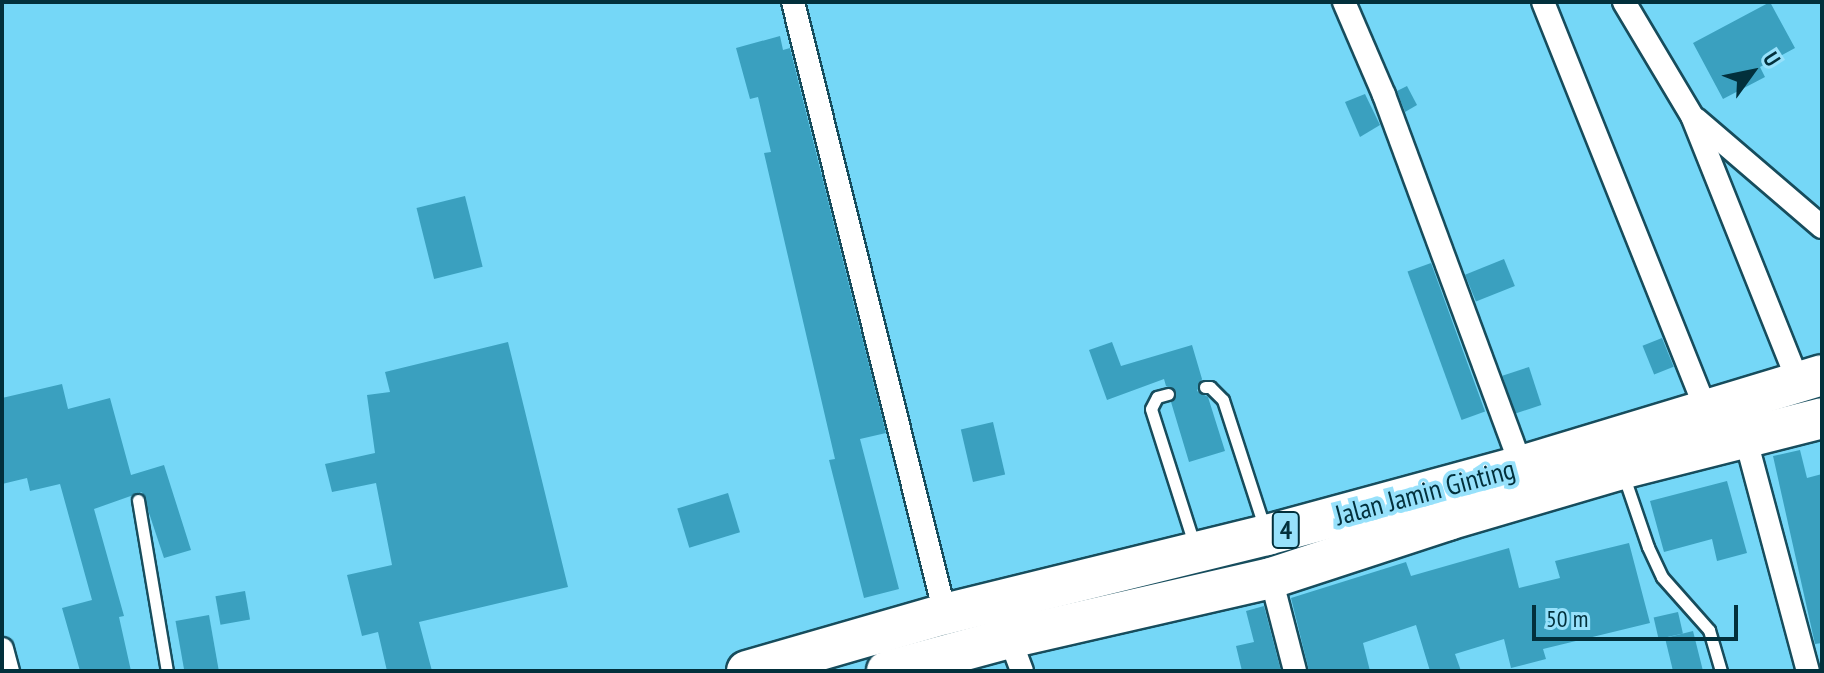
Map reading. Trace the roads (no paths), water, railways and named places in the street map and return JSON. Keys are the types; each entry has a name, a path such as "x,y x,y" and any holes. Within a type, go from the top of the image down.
{"highway":[{"name":"Jalan Jamin Ginting","path":"1010,637 1099,574 1197,553 1521,466 1810,378"},
{"name":"Jalan Jamin Ginting","path":"887,671 1010,637 1271,578 1448,520 1621,469 1746,440 1822,418"},
{"name":"Jalan Jamin Ginting","path":"747,671 945,614 1010,637"}],"street":[{"path":"793,2 945,614"},
{"path":"1344,2 1384,95 1521,466"},
{"path":"1543,2 1705,408"},
{"path":"1624,2 1692,116 1810,378"},
{"path":"1692,116 1822,227"},
{"path":"1746,440 1808,671"},
{"path":"1271,578 1295,671"},
{"path":"2,649 8,671"}],"lane":[{"path":"1205,387 1210,387 1223,400 1267,535"},
{"path":"1168,394 1157,397 1151,409 1197,553"},
{"path":"1621,469 1648,547 1662,577 1709,630 1721,671"},
{"path":"138,500 167,671"}]}
